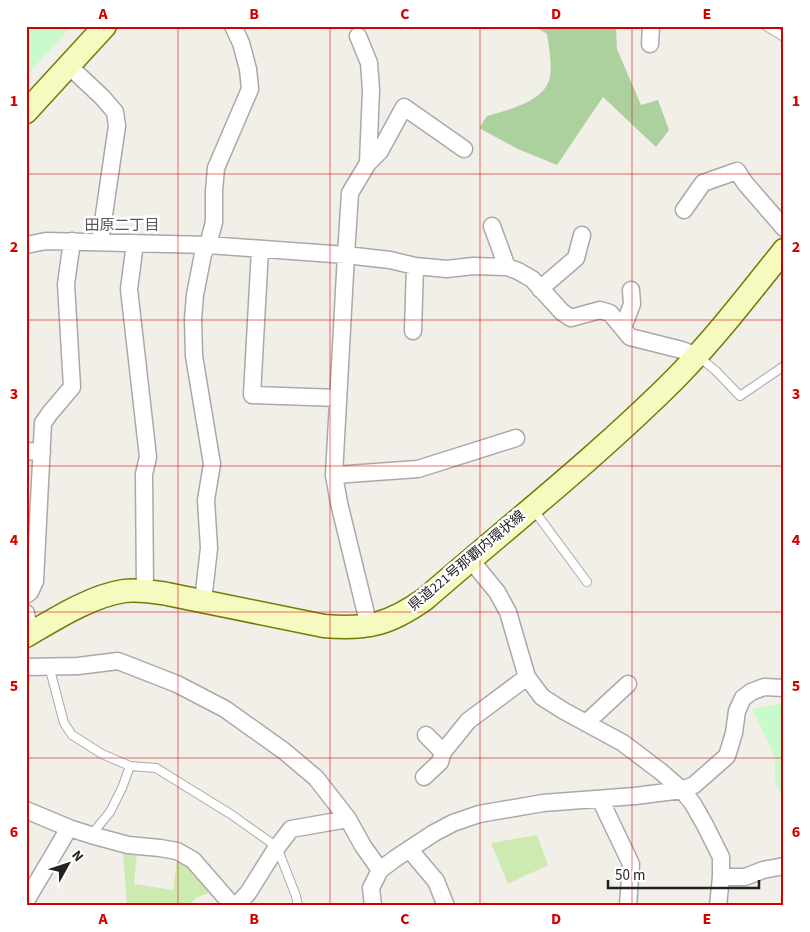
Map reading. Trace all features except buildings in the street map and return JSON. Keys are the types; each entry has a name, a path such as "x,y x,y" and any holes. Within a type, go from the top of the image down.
{"main road":[{"path":"26,112 105,26"},
{"name":"県道221号那覇内環状線","path":"28,627 105,595 145,590 324,626 353,628 390,620 425,599 629,423 697,356 784,250"}],"street":[{"path":"202,601 209,548 206,500 212,464 194,356 193,319 195,295 203,254 208,245 214,222 216,168 250,89 248,68 241,43 233,26"},
{"path":"650,44 651,26"},
{"path":"358,36 369,62 371,90 368,163"},
{"path":"69,66 102,96 115,112 117,126 115,144 100,242"},
{"path":"369,626 334,475 350,193 368,163 380,151 404,107 464,149"},
{"path":"684,210 703,183 737,171 784,228"},
{"path":"492,226 507,267"},
{"path":"540,289 576,258 582,235"},
{"path":"26,245 46,241 208,245 346,255 390,260 415,266 447,268 474,266 507,267 532,279 562,312 571,318 600,310 610,313 630,337 682,350 697,356"},
{"path":"26,595 30,592 35,581 34,452 43,423 72,387 66,284 72,241"},
{"path":"135,243 129,289 148,457 144,474 145,590"},
{"path":"260,249 252,395 338,398"},
{"path":"413,331 415,266"},
{"path":"622,328 632,304 631,290"},
{"path":"334,475 418,469 516,438"},
{"path":"470,559 497,592 508,612 527,677 542,697 623,743 682,790 693,804 721,857 718,906"},
{"path":"26,667 78,666 118,662 177,684 225,709 284,751 316,778 348,818 362,846 380,870"},
{"path":"424,777 440,762 443,752 468,721 527,677"},
{"path":"586,723 628,684"},
{"path":"373,906 371,888 380,870 409,849 453,822 479,814 543,803 635,796 682,790 694,785 727,756 734,732 737,711 743,698 751,692 764,687 784,688"},
{"path":"426,735 443,752"},
{"path":"600,799 631,864 628,906"},
{"path":"26,810 91,835 128,845 177,851 193,860 235,906 248,893 265,865 292,829 348,818"},
{"path":"26,901 69,828"},
{"path":"409,849 436,882 446,906"},
{"path":"721,877 745,877 763,870 784,866"}],"lane":[{"path":"766,26 784,37"},
{"path":"697,356 716,371 740,396 784,366"},
{"path":"532,507 587,582"},
{"path":"50,666 64,723 72,735 102,754 130,766 156,768 232,816 277,848 296,896 298,906"},
{"path":"91,835 110,812 130,766"}],"green space":[{"path":"26,26 72,26 26,76"},
{"path":"534,26 616,26 617,49 641,105 658,100 669,130 656,147 603,97 557,165 518,149 479,128 487,116 524,104 541,93 547,86 551,66 547,34"},
{"path":"784,703 784,801 775,781 775,757 752,709"},
{"path":"537,835 548,865 508,884 491,843"},
{"path":"137,852 134,884 173,890 177,860 194,868 213,891 196,898 188,906 127,906 123,853"}],"district":[{"name":"田原二丁目","path":"122,225"}]}
